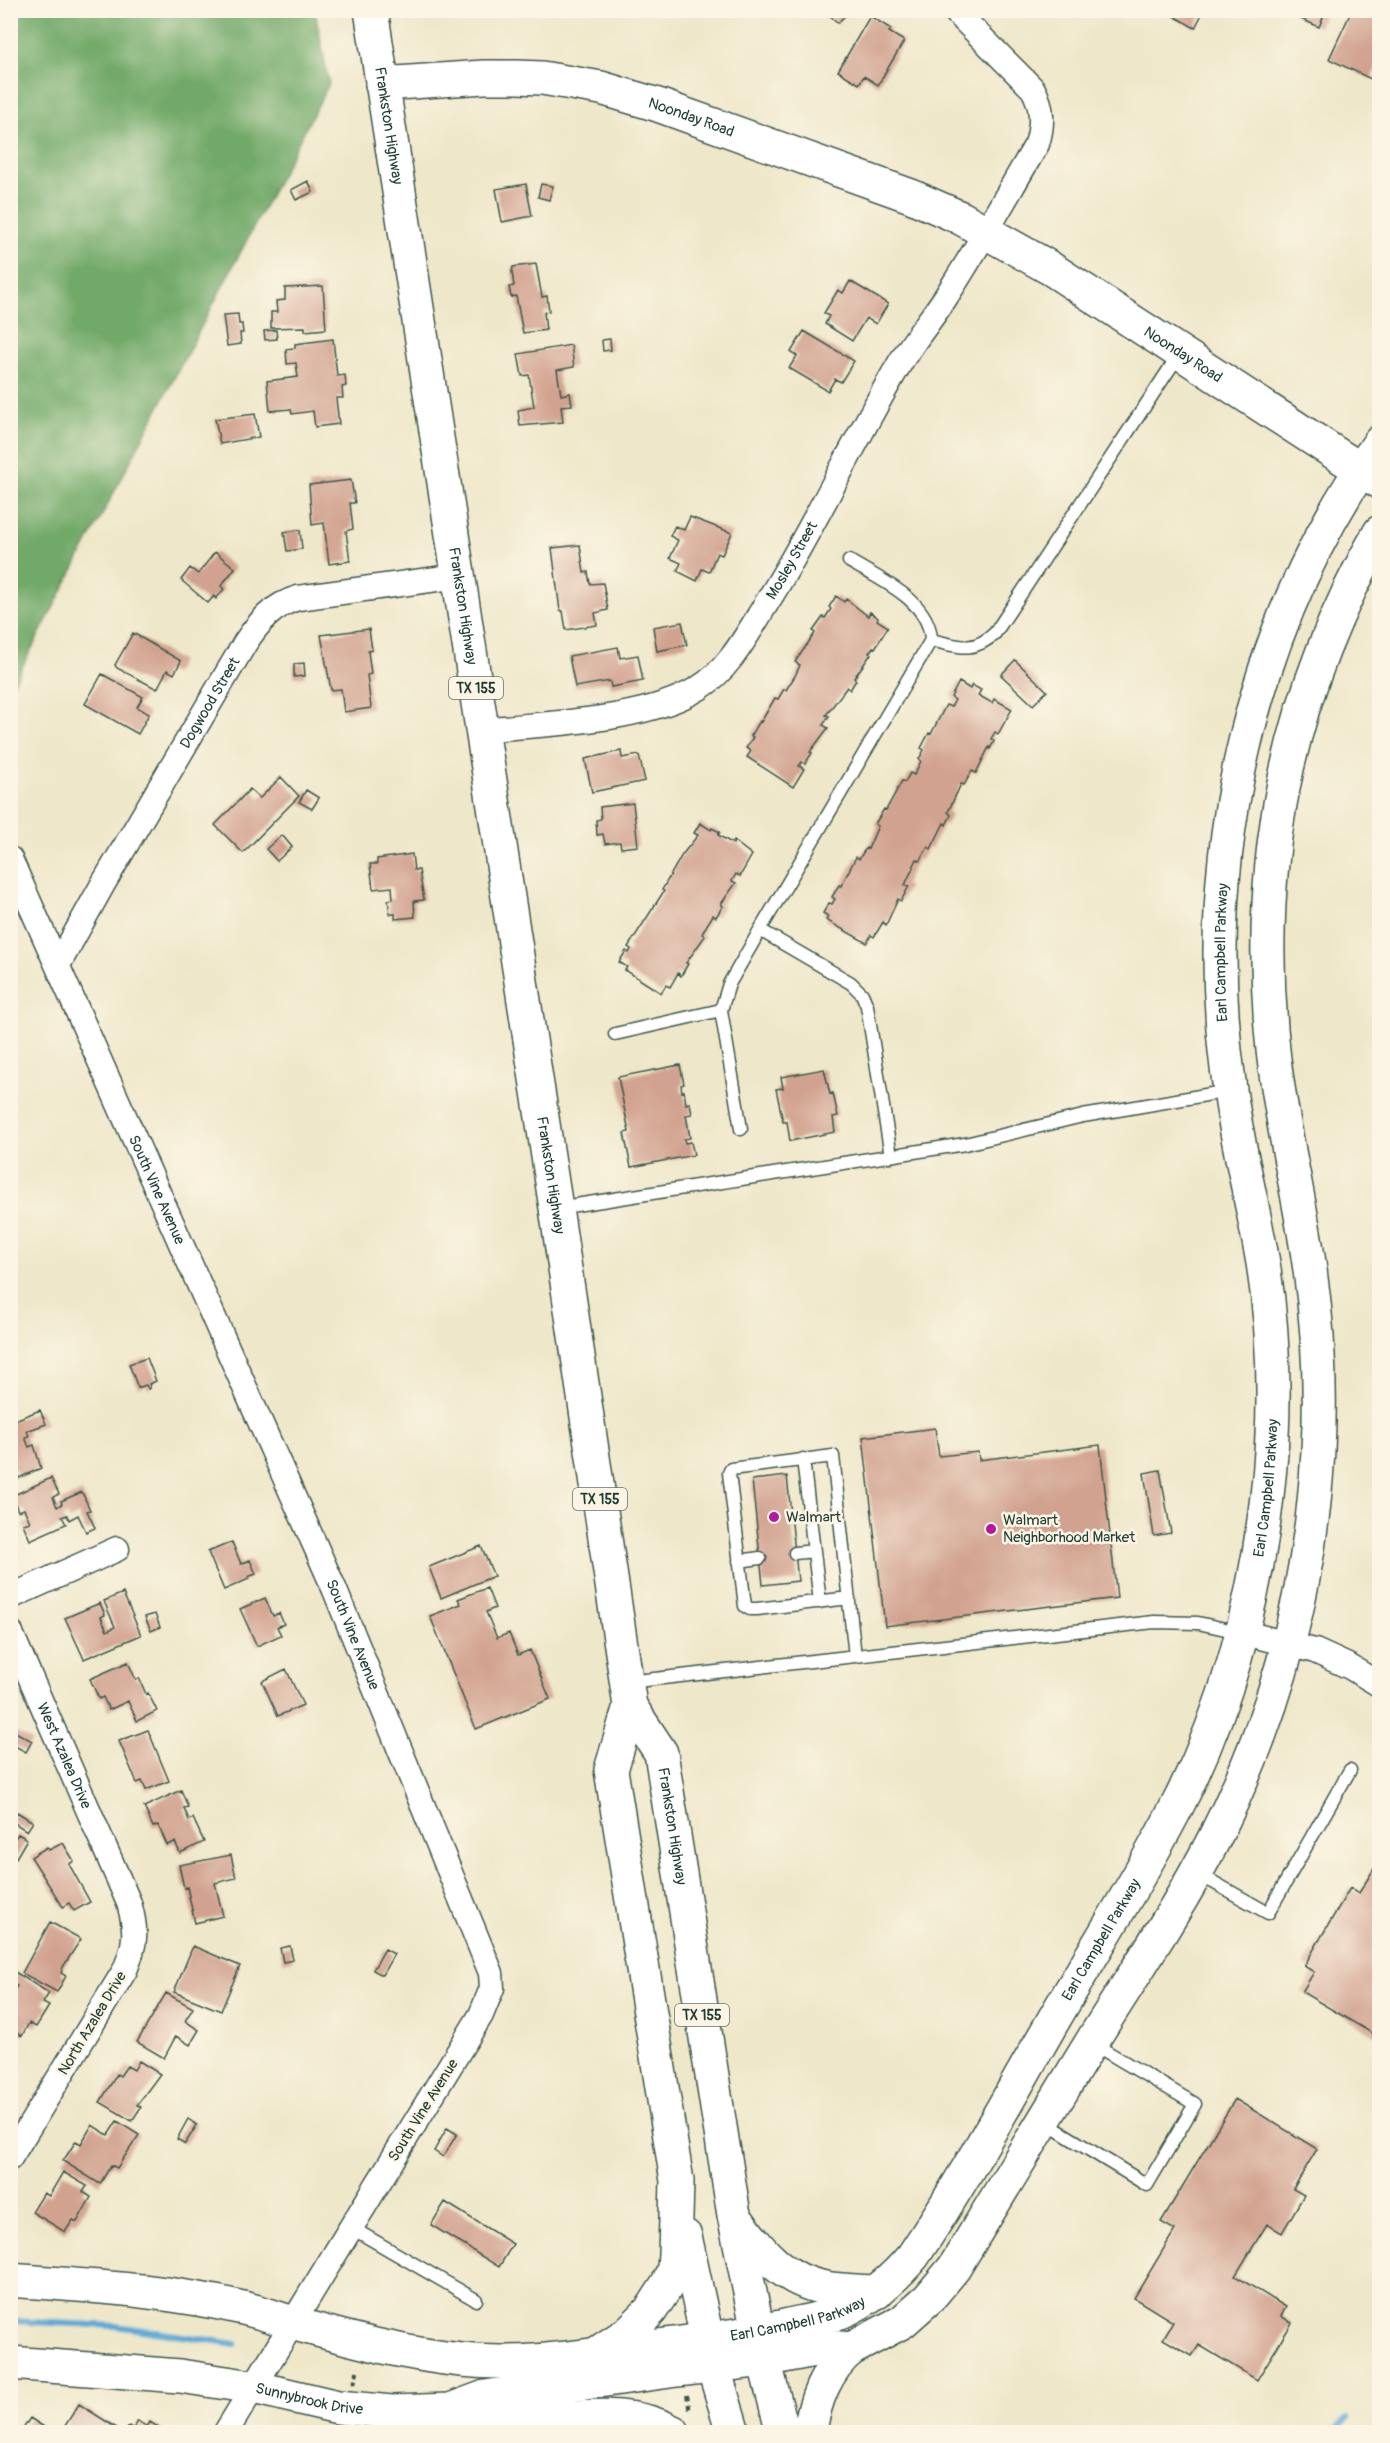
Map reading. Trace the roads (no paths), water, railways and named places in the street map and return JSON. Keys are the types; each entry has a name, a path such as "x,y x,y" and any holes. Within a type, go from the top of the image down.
{"main road":[{"name":"Frankston Highway","path":"371,10 629,1694 661,1754 734,2216 761,2346"},
{"name":"Noonday Road","path":"382,84 517,77 562,81 601,88 657,105 892,189 986,231 1050,268 1370,475"},
{"name":"Earl Campbell Parkway","path":"761,2346 853,2306 877,2292 900,2271 912,2256 1154,1849 1209,1734 1232,1671 1254,1577 1268,1492 1272,1428 1271,1365 1264,1270 1230,1091 1220,996 1219,933 1226,855 1241,760 1262,681 1285,616 1314,552 1370,475 1380,442"},
{"name":"Earl Campbell Parkway","path":"710,2353 761,2346 851,2349 902,2322 942,2285 1196,1873 1246,1767 1277,1684 1289,1644 1314,1503 1319,1425 1319,1367 1310,1265 1277,1081 1269,1002 1267,936 1271,855 1284,778 1306,697 1322,652 1352,584 1380,532"},
{"path":"1230,1091 1277,1081"},
{"name":"TX 155","path":"629,1694 611,1770 694,2283 710,2353 733,2433"},
{"path":"1154,1849 1196,1873"},
{"path":"1081,1973 1119,1997"},
{"path":"1052,2023 1091,2042"},
{"path":"1008,2097 1043,2122"},
{"path":"596,2354 641,2321 661,2297 668,2284 674,2268 677,2181"},
{"path":"734,2216 766,2258 789,2274 825,2288 877,2292"},
{"path":"10,2280 160,2292 245,2308 291,2323 369,2343 428,2356 464,2360 531,2360 596,2354 710,2353"},
{"name":"TX 155","path":"761,2346 783,2433"},
{"path":"810,2433 818,2397 824,2384 839,2361 851,2349"},
{"name":"Sunnybrook Drive","path":"10,2363 180,2376 253,2387 338,2407 392,2412 450,2410 485,2397 710,2353"},
{"path":"450,2410 527,2419 617,2415 637,2418 661,2426 673,2433"}],"street":[{"path":"954,10 1025,79 1038,98 1041,108 1041,127 1037,144 986,231"},
{"name":"Mosley Street","path":"483,730 601,717 650,707 700,688 722,668 773,593 900,364 941,305 986,231"},
{"name":"Dogwood Street","path":"58,965 245,643 265,615 282,603 298,598 459,576"},
{"name":"South Vine Avenue","path":"10,859 334,1588 491,1973 492,1988 481,2015 226,2433"},
{"path":"10,1597 117,1548"},
{"name":"West Azalea Drive","path":"10,1631 119,1879"},
{"path":"1240,1632 1315,1651 1380,1685"},
{"name":"North Azalea Drive","path":"10,2158 125,1970 134,1949 136,1925 119,1879"}],"lane":[{"path":"931,640 965,647 976,646 994,633 1180,352"},
{"path":"741,1130 722,1011 724,996 760,930 931,640 922,613 909,599 849,561"},
{"path":"760,930 836,974 861,994 867,1006 891,1156"},
{"path":"615,1034 722,1011"},
{"path":"556,1208 965,1144 1083,1116 1230,1091"},
{"path":"849,1598 750,1609 745,1606 729,1473 731,1469 833,1456 849,1598 855,1656"},
{"path":"803,1459 820,1602"},
{"path":"795,1553 814,1551"},
{"path":"739,1561 760,1558"},
{"path":"629,1694 855,1656 1154,1622 1198,1623 1240,1632"},
{"path":"1196,1873 1268,1913 1350,1770"},
{"path":"1043,2122 1147,2184 1195,2104 1091,2042"},
{"path":"350,2227 476,2300"}],"waterway":[{"path":"10,2321 116,2326 235,2344"},
{"path":"1333,2432 1348,2419"}],"place":[{"name":"Walmart","path":"774,1517"},
{"name":"Walmart Neighborhood Market","path":"991,1529"}]}
